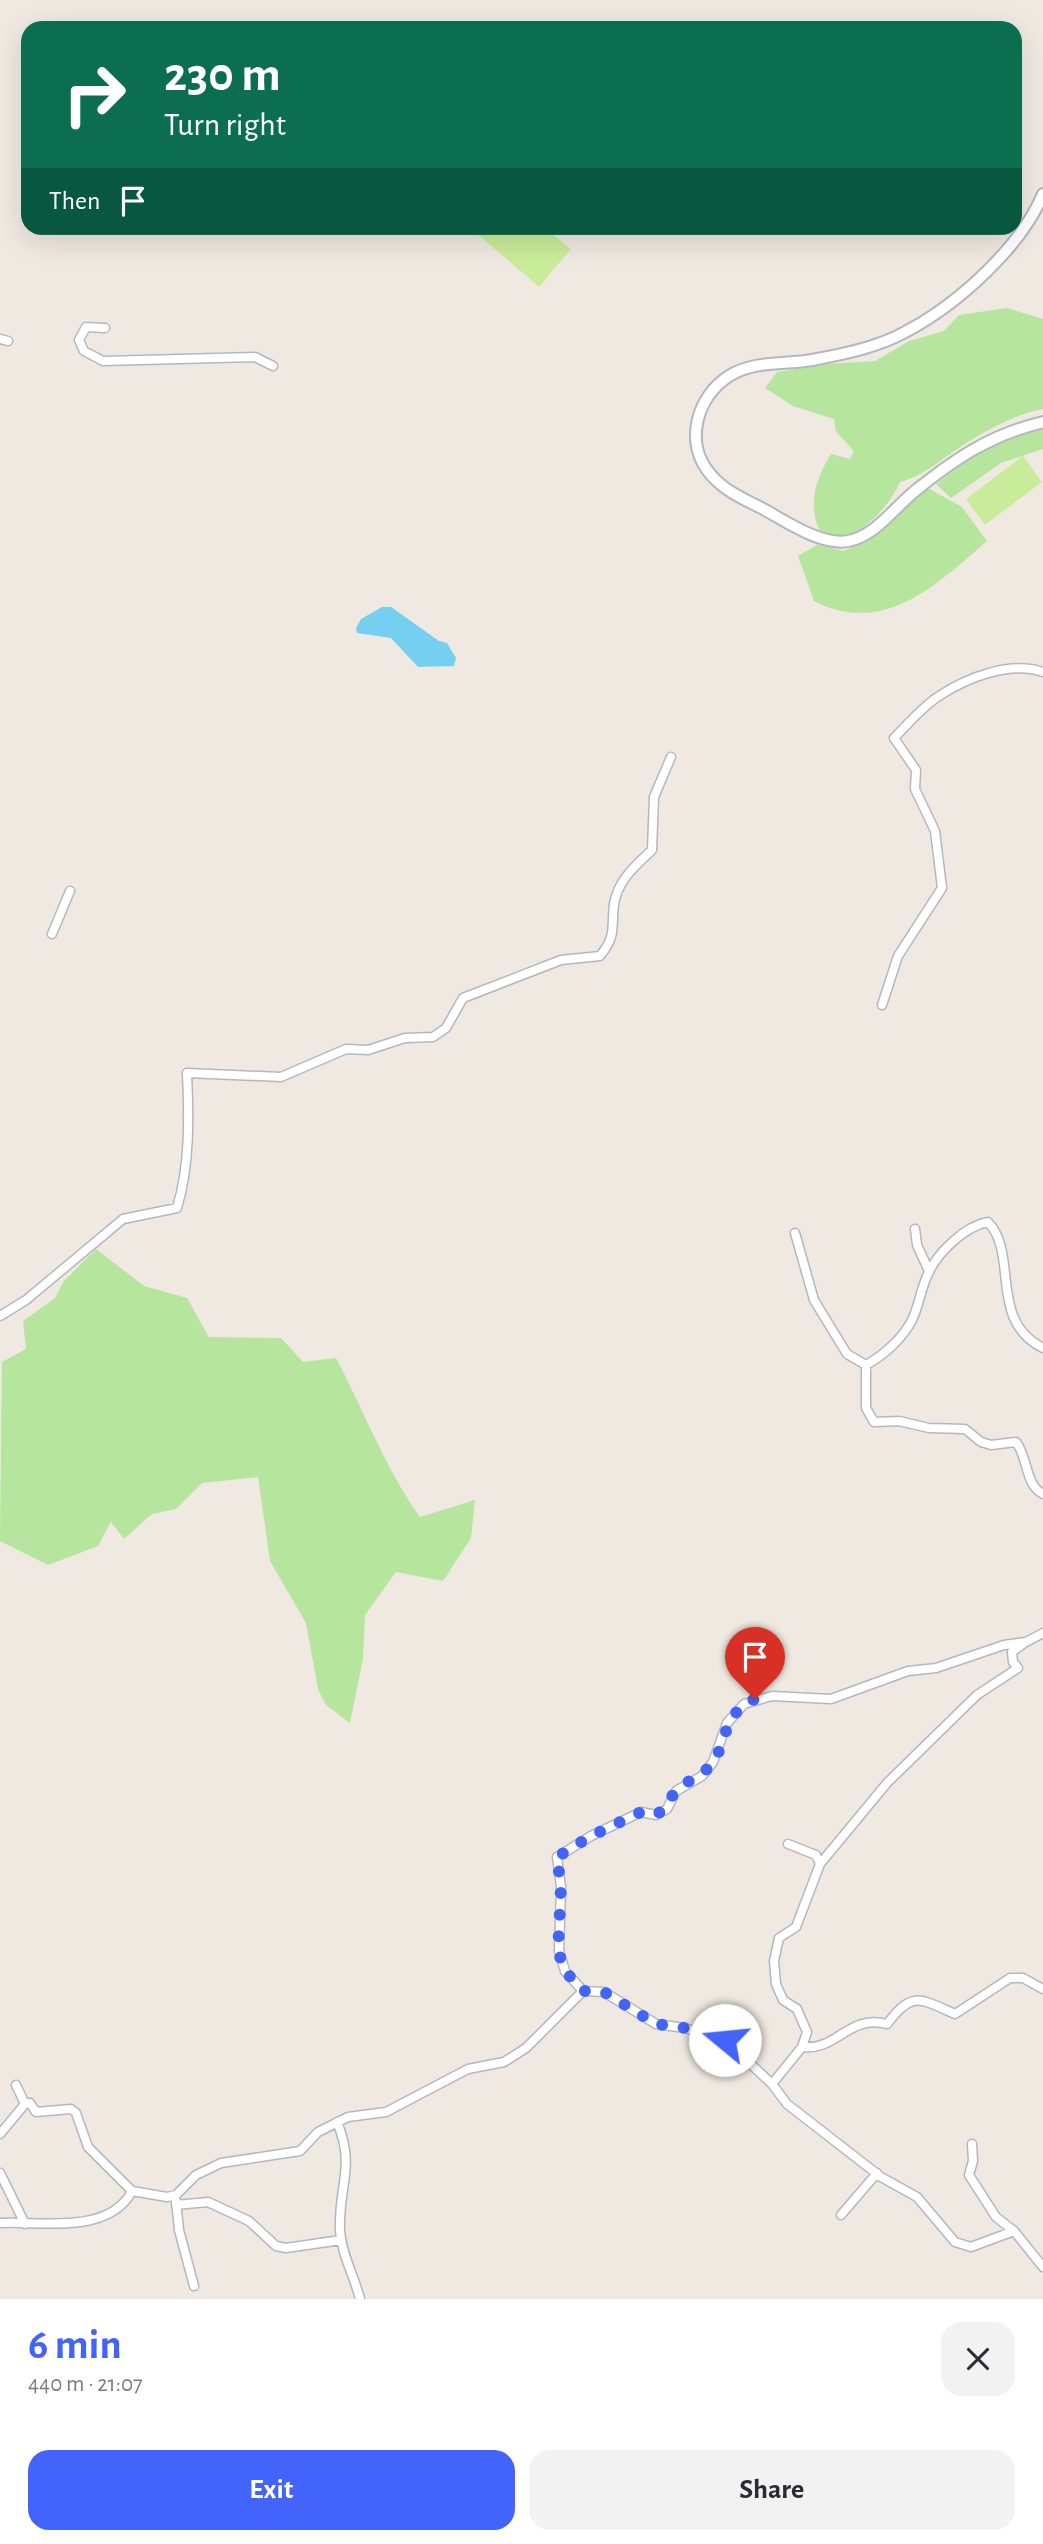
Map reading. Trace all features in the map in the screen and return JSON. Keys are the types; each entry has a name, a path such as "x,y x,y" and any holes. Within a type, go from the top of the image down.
{"main road":[{"path":"1022,234 1043,194"},
{"path":"1021,235 953,299 907,331 873,346 809,361 757,365 729,376 704,401 698,416 696,445 706,468 730,492 816,535 846,542 867,533 932,478 989,439 1043,422"}],"street":[{"path":"105,328 86,327 79,340 84,351 103,361 255,357 273,366"},
{"path":"882,1004 898,956 942,888 935,831 915,789 916,770 894,738 938,696 979,676 1024,666 1043,672"},
{"path":"0,1316 26,1300 123,1219 177,1208 184,1184 187,1073 281,1077 346,1049 368,1050 405,1038 433,1037 446,1028 463,998 561,960 600,956 614,934 614,902 625,876 652,850 654,797 671,757"},
{"path":"52,934 70,891"},
{"path":"866,1365 893,1345 912,1321 929,1270 961,1235 971,1227 988,1222 996,1233 1010,1309 1020,1329 1043,1348"},
{"path":"915,1229 916,1245 929,1270"},
{"path":"795,1233 808,1281 820,1309 847,1354 866,1365"},
{"path":"866,1365 866,1408 874,1422 899,1421 929,1428 965,1429 981,1443 991,1445 1016,1442 1033,1485 1043,1494"},
{"path":"772,2084 802,2047 807,2032 797,2009 783,2000 776,1984 774,1961 779,1938 796,1927 820,1864 887,1783 977,1695 1018,1668 1013,1662 1012,1652 1043,1633"},
{"path":"1014,2231 971,2248 955,2242 917,2197 877,2174 787,2104 772,2084 725,2040 685,2028 656,2024 604,1992 583,1991 565,1971 558,1951 561,1887 557,1857 591,1836 641,1812 656,1815 667,1809 676,1791 702,1776 713,1762 727,1723 744,1704 772,1696 831,1699 908,1671 936,1668 1004,1645 1026,1642"},
{"path":"788,1844 816,1855 820,1864"},
{"path":"802,2047 829,2044 850,2026 875,2021 887,2024 903,2003 919,1998 955,2014 1010,1978 1023,1978 1043,1989"},
{"path":"0,2134 25,2104 30,2103 36,2112 72,2109 76,2113 88,2147 132,2190 167,2197 176,2195 196,2175 221,2162 300,2151 318,2132 348,2117 386,2112 468,2069 504,2062 526,2049 583,1991"},
{"path":"16,2085 25,2104"},
{"path":"337,2122 344,2139 348,2166 341,2198 342,2252 360,2299"},
{"path":"972,2144 973,2161 969,2175 996,2217 1014,2231 1043,2267"},
{"path":"0,2173 25,2224"},
{"path":"841,2215 877,2174"},
{"path":"0,2223 25,2224 106,2217 125,2203 132,2190"},
{"path":"176,2195 179,2230 194,2286"},
{"path":"176,2205 208,2202 250,2221 276,2246 286,2248 341,2241"}],"green space":[{"path":"478,235 554,235 571,249 539,287"},
{"path":"1007,308 1043,319 1043,409 996,426 922,473 900,482 884,507 860,529 839,536 820,531 814,502 821,472 831,454 850,459 854,451 836,432 834,419 793,406 765,388 777,372 828,364 875,361 909,341 944,331 959,315"},
{"path":"1043,420 1043,449 1001,463 951,498 936,484 988,445"},
{"path":"1023,456 1042,482 985,525 966,499"},
{"path":"926,487 962,507 987,541 928,589 908,601 886,609 863,613 839,611 814,601 798,556 817,545 844,551 881,532"},
{"path":"96,1249 144,1286 187,1298 209,1337 281,1338 303,1362 336,1358 385,1459 420,1517 475,1500 471,1538 443,1581 396,1572 365,1615 363,1658 350,1723 326,1705 318,1689 306,1623 270,1561 258,1477 202,1483 176,1509 152,1514 124,1539 111,1522 98,1546 48,1565 0,1541 2,1362 26,1349 23,1321 55,1298 64,1281"}],"water":[{"path":"382,607 391,607 439,641 447,643 456,658 454,666 418,667 391,638 357,633 356,628 361,619"}],"route":[{"path":"725,2040 685,2028 656,2024 604,1992 583,1991 565,1971 558,1951 561,1887 556,1862 559,1853 641,1812 656,1815 667,1809 676,1791 702,1776 713,1762 727,1723 734,1714 744,1704 755,1699"}]}
